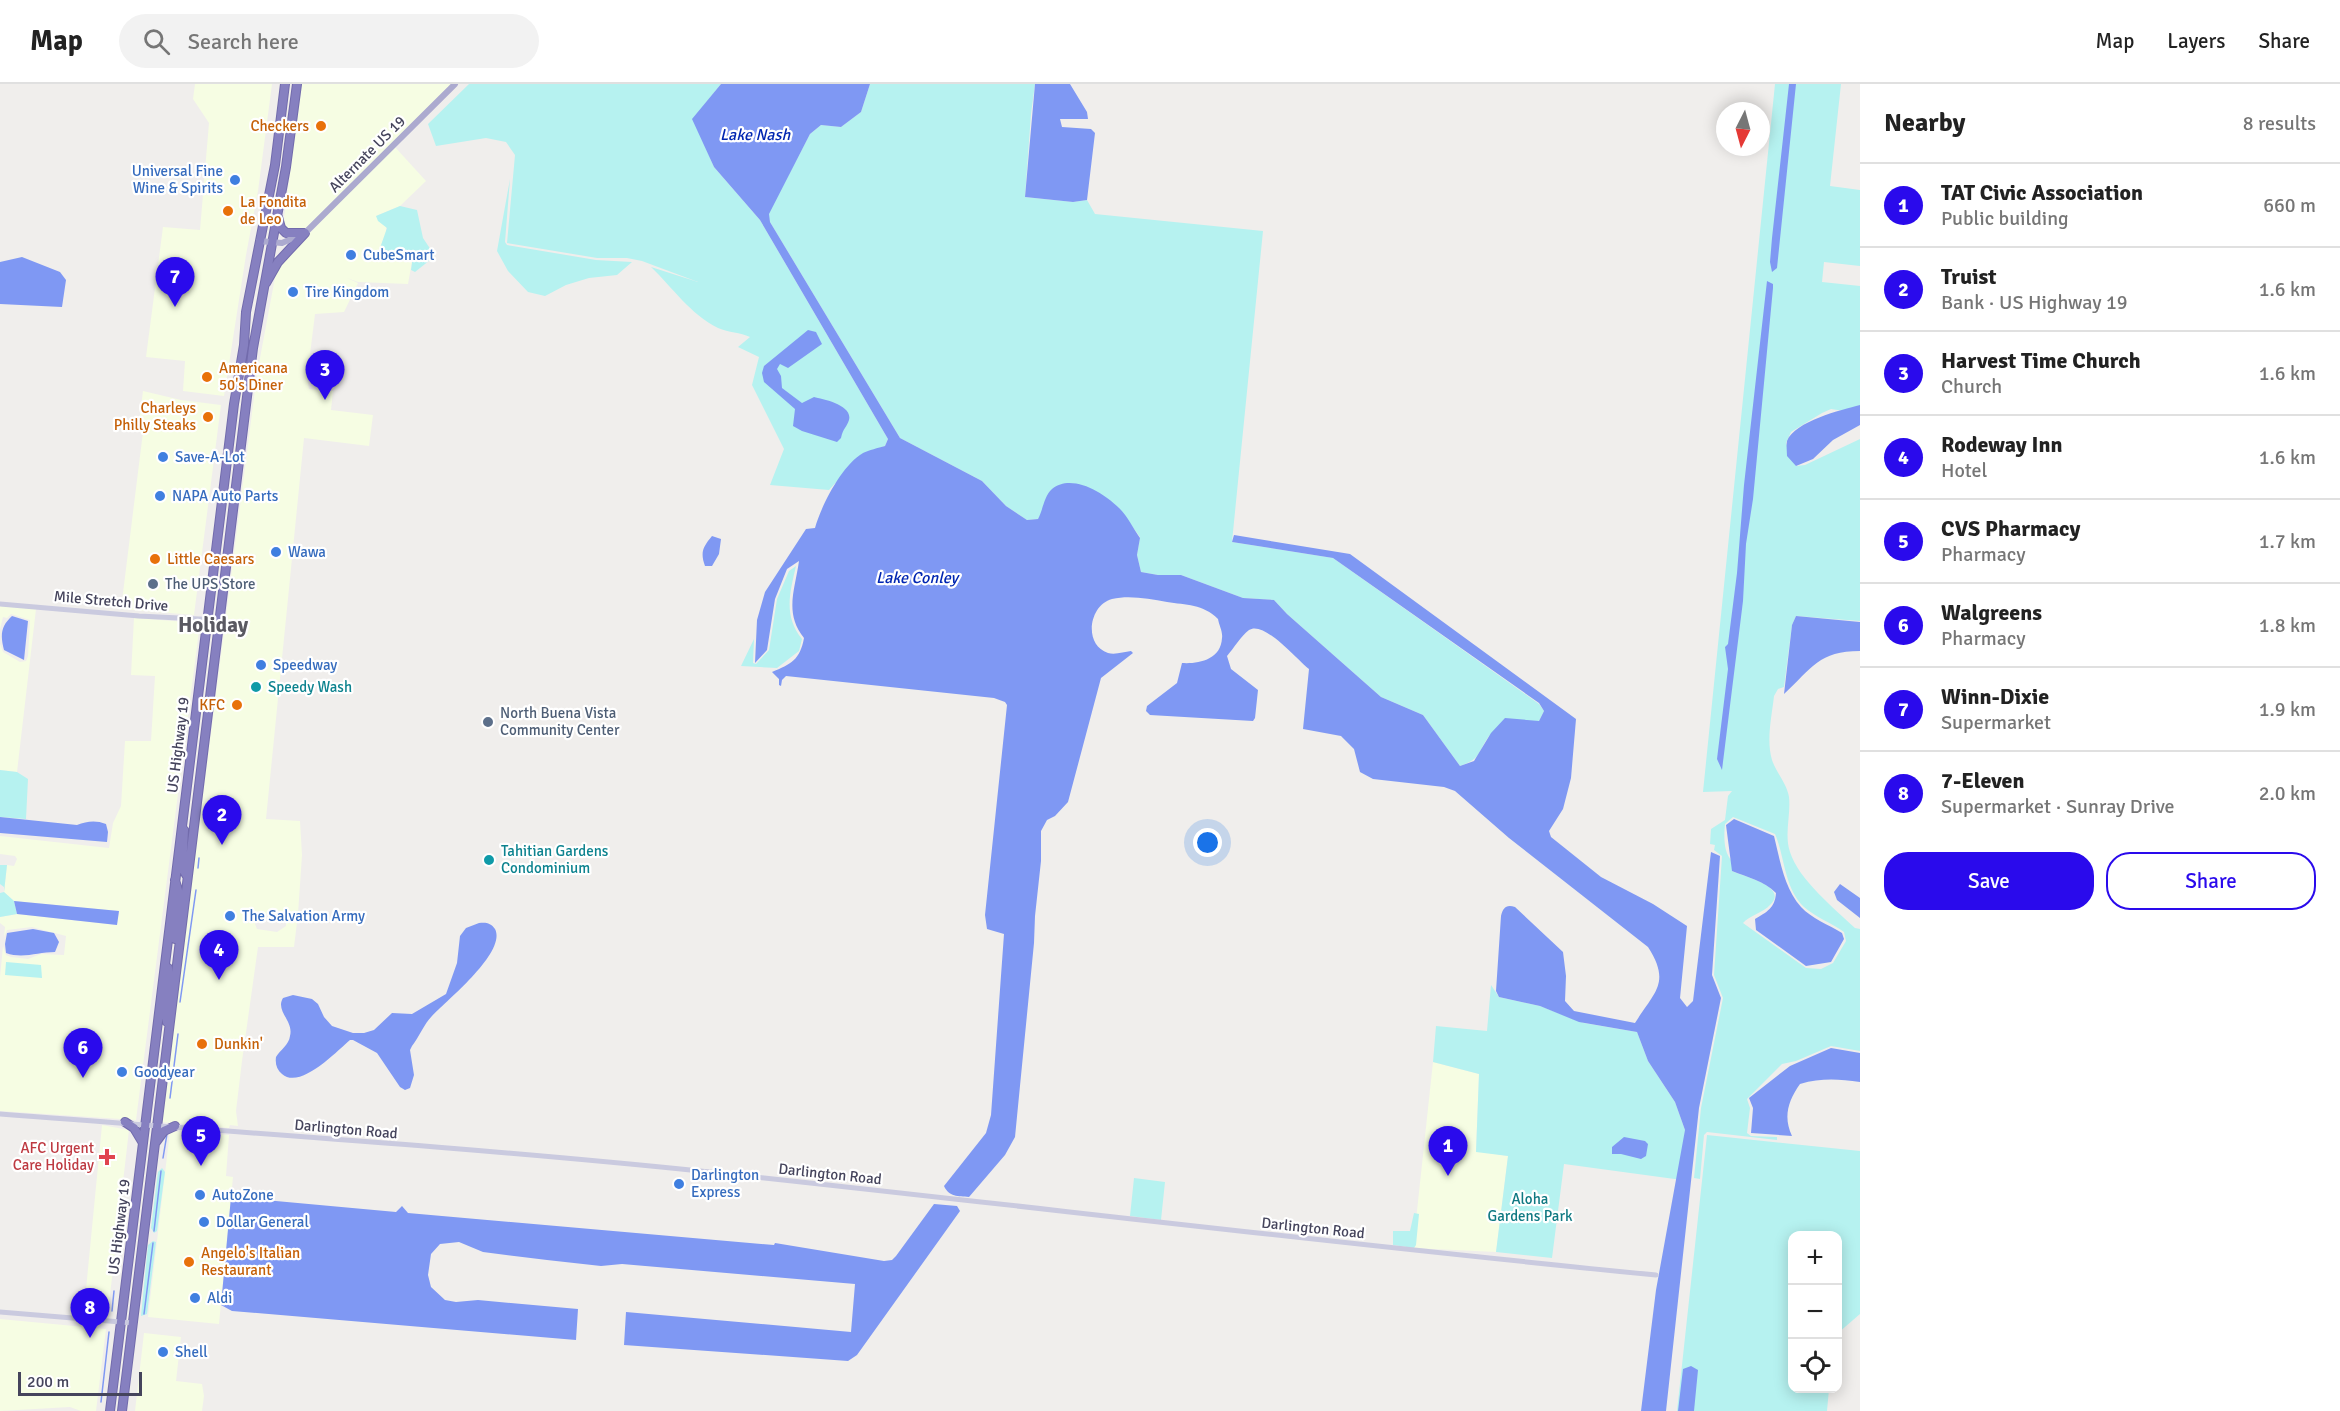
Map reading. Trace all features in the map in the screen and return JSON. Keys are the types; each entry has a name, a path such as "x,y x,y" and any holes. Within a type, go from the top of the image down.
{"highway":[{"path":"286,84 292,92 287,159"},
{"name":"US Highway 19","path":"110,1411 182,814 234,404 244,345 246,312 275,165 286,84"},
{"name":"US Highway 19","path":"122,1411 246,405 262,289 287,159 297,84"},
{"path":"278,211 281,228 286,233 305,233"},
{"path":"262,289 278,262 305,233"},
{"path":"244,345 241,393 246,405"},
{"path":"182,814 185,839 182,868 188,876"},
{"path":"175,880 179,888 174,943 179,951"},
{"path":"166,952 169,982 166,1015 169,1024"},
{"path":"124,1122 136,1130 143,1143"},
{"path":"154,1146 164,1131 175,1126"}],"main road":[{"name":"Alternate US 19","path":"260,241 286,243 305,233 455,84"}],"street":[{"name":"Mile Stretch Drive","path":"0,604 207,621 219,620"},
{"name":"Darlington Road","path":"0,1114 145,1123 689,1170 1325,1242 1656,1275"},
{"path":"0,1312 133,1323"}],"shaded area":[{"path":"195,84 272,84 258,191 224,396 183,391 185,361 146,357 163,227 200,230 209,123 193,99"},
{"path":"302,84 451,84 304,230 293,232 283,225"},
{"path":"394,146 426,181 400,206 376,216 386,225 386,233 381,245 386,254 413,256 408,284 358,282 347,278 358,283 344,312 315,314 307,378 309,389 333,391 331,410 373,415 369,446 304,438 266,819 300,821 302,855 294,947 258,947 236,1111 238,1126 230,1125 229,1128 161,1122 257,374 277,267","holes":["260,914 281,916 286,920 286,926 277,932 257,929 256,918"]},
{"path":"143,391 181,400 221,405 194,615 121,609 144,424 139,423"},
{"path":"0,606 36,609 17,772 0,770 0,644 3,652 20,662 26,661 30,620 11,614 7,618 3,617 0,629"},
{"path":"134,618 200,623 136,1120 0,1111 0,977 3,946 6,955 11,957 28,959 41,954 64,955 66,936 32,927 7,930 4,937 5,927 0,923 0,917 17,914 117,925 119,911 14,901 4,892 7,865 14,866 17,859 15,856 0,854 0,836 109,848 113,823 121,806 125,741 151,741 155,676 131,675"},
{"path":"1433,1062 1479,1074 1476,1151 1508,1156 1496,1252 1413,1248"},
{"path":"102,1125 129,1130 108,1312 84,1310"},
{"path":"170,1131 229,1135 226,1176 233,1177 219,1324 148,1317"},
{"path":"0,1319 106,1329 96,1411 81,1411 70,1407 0,1411"},
{"path":"144,1333 181,1337 176,1381 202,1384 204,1396 202,1411 135,1411"}],"green space":[{"path":"469,84 721,84 693,119 714,167 760,220 888,439 885,446 862,454 829,490 770,485 784,449 752,385 759,357 738,347 750,337 722,330 699,316 651,267 698,282 642,261 627,258 597,258 507,243 515,155 506,142 486,138 436,146 428,124"},
{"path":"870,84 1035,84 1025,197 1073,202 1087,200 1095,214 1263,231 1232,542 1333,558 1539,704 1544,711 1539,721 1505,726 1493,732 1476,757 1460,766 1423,715 1381,697 1274,600 1243,598 1181,575 1141,572 1137,555 1140,537 1118,507 1046,498 1044,510 1038,519 1027,520 1006,506 982,481 900,438 770,222 768,214 810,134 821,125 841,127 861,112"},
{"path":"1775,84 1841,84 1830,186 1860,190 1860,266 1824,262 1822,282 1860,286 1860,406 1844,411 1831,409 1822,413 1791,432 1786,443 1796,466 1805,465 1860,439 1860,621 1796,616 1792,625 1784,687 1778,689 1774,696 1769,744 1772,760 1789,797 1788,845 1790,852 1801,873 1818,893 1855,928 1860,929 1860,1051 1831,1046 1796,1061 1782,1064 1747,1099 1750,1108 1747,1133 1751,1136 1777,1137 1777,1140 1707,1132 1704,1135 1700,1179 1694,1178 1701,1108 1723,998 1714,975 1722,856 1714,850 1715,845 1710,844 1711,829 1725,820 1728,796 1732,791 1703,792 1768,156 1770,156","holes":["1733,817 1775,834 1792,891 1797,899 1808,911 1844,932 1846,941 1833,963 1821,969 1806,968 1743,923 1770,905 1774,892 1762,883 1732,871 1732,861 1725,843 1725,824"]},
{"path":"510,179 505,242 507,245 596,260 632,262 617,275 589,278 566,285 545,296 528,292 508,271 497,251"},
{"path":"400,206 417,210 423,238 435,256 415,272 411,270 413,256 386,254 380,248 387,228 378,221 376,216"},
{"path":"796,566 790,613 792,622 802,639 799,651 777,668 741,666 754,639 753,663 756,664 769,650 777,599 789,571"},
{"path":"0,770 17,772 28,779 26,819 0,817"},
{"path":"0,865 7,865 4,892 4,887 0,884"},
{"path":"4,892 14,901 17,914 0,917 0,893"},
{"path":"6,962 41,965 42,978 5,975"},
{"name":"Aloha Gardens Park","path":"1491,985 1499,997 1540,1006 1584,1023 1637,1032 1648,1061 1675,1102 1685,1130 1682,1180 1564,1164 1552,1258 1496,1252 1508,1156 1476,1152 1479,1074 1433,1062 1436,1026 1487,1031"},
{"path":"1707,1135 1860,1151 1860,1314 1842,1330 1842,1231 1788,1231 1788,1393 1829,1393 1827,1411 1677,1411"},
{"path":"162,1168 165,1172 157,1231 154,1233 151,1228 158,1172"},
{"path":"1134,1178 1165,1182 1161,1220 1130,1216"},
{"path":"1414,1213 1419,1214 1416,1245 1414,1248 1393,1245 1393,1231 1410,1231"},
{"path":"153,1241 156,1242 147,1314 141,1316 148,1245"}],"water":[{"name":"Lake Conley","path":"721,84 870,84 861,112 841,127 821,125 810,134 769,214 770,222 900,438 982,481 1006,506 1027,520 1038,519 1049,492 1060,485 1077,484 1096,490 1121,510 1140,538 1137,555 1141,572 1181,575 1243,598 1274,600 1381,697 1423,715 1460,766 1474,761 1491,733 1505,718 1539,721 1544,711 1539,703 1333,558 1232,542 1234,535 1350,554 1576,719 1571,778 1563,809 1549,831 1551,837 1601,877 1653,904 1687,926 1680,998 1687,1007 1693,1001 1711,852 1720,856 1712,975 1721,998 1699,1108 1666,1411 1641,1411 1656,1290 1685,1130 1675,1102 1648,1061 1637,1032 1579,1022 1540,1006 1499,997 1496,991 1501,916 1507,906 1515,907 1563,952 1566,976 1565,1001 1574,1011 1635,1023 1658,986 1659,978 1655,959 1648,947 1509,838 1455,791 1444,787 1373,779 1360,772 1354,749 1341,736 1303,729 1309,669 1280,642 1263,631 1255,628 1249,630 1227,656 1231,669 1258,690 1253,721 1150,715 1146,711 1147,706 1177,683 1182,663 1195,663 1208,659 1218,651 1221,645 1222,633 1218,619 1200,608 1133,597 1119,598 1104,603 1094,617 1092,634 1100,649 1111,654 1131,651 1133,653 1101,678 1068,802 1055,816 1047,820 1041,831 1041,861 1015,1137 1005,1155 969,1197 954,1195 946,1190 944,1186 986,1133 991,1115 1004,934 987,929 985,915 1007,705 994,698 786,676 781,686 779,685 779,679 772,672 794,660 804,638 794,620 792,601 799,561 787,569 775,599 767,650 755,663 757,620 765,592 806,529 815,528 827,498 847,467 863,453 885,446 888,439 760,220 714,167 692,119"},
{"path":"1035,84 1070,84 1087,112 1088,119 1060,119 1062,127 1091,129 1095,133 1087,200 1073,202 1025,197"},
{"path":"1789,84 1796,84 1777,268 1772,272 1770,262 1772,238"},
{"path":"22,257 60,272 66,280 62,307 0,304 0,262"},
{"path":"1767,281 1773,284 1773,288 1753,499 1746,544 1743,601 1722,770 1717,759 1728,669 1725,647 1728,644 1737,573 1744,485"},
{"path":"808,330 816,332 822,344 788,368 780,364 777,369 781,376 782,388 802,403 814,397 824,399 846,410 849,420 837,442 793,426 795,409 764,382 762,373 764,366"},
{"path":"1860,405 1860,425 1833,440 1813,459 1796,466 1787,456 1787,441 1799,428 1819,417"},
{"path":"712,536 721,539 719,554 712,566 705,566 703,550"},
{"path":"12,616 28,621 24,660 4,650 2,631"},
{"path":"1796,616 1860,622 1860,651 1835,654 1825,658 1784,694 1792,625"},
{"path":"0,817 77,825 102,823 106,824 107,842 0,833"},
{"path":"1734,819 1774,836 1783,873 1795,899 1810,915 1842,933 1844,939 1831,962 1806,966 1756,930 1755,919 1772,906 1776,893 1761,882 1732,871 1726,825"},
{"path":"1840,884 1860,898 1860,918 1837,900 1834,892"},
{"path":"14,901 119,911 117,925 17,914"},
{"path":"479,923 488,923 495,929 496,939 492,950 473,976 429,1019 412,1046 410,1050 414,1075 410,1088 405,1090 400,1087 377,1053 353,1040 350,1040 318,1068 308,1073 290,1078 279,1071 276,1057 288,1042 291,1031 281,1007 283,998 293,995 312,999 318,1004 324,1017 332,1026 353,1033 374,1030 392,1013 412,1014 446,994 457,963 460,936 466,928"},
{"path":"33,929 54,933 59,942 55,952 24,955 6,953 7,933"},
{"path":"1831,1048 1860,1053 1860,1082 1830,1080 1800,1084 1788,1109 1787,1116 1792,1136 1751,1133 1753,1108 1749,1098 1790,1066"},
{"path":"1624,1137 1645,1141 1648,1144 1646,1156 1641,1159 1612,1154 1612,1147"},
{"path":"231,1197 396,1212 402,1206 408,1213 774,1245 775,1243 884,1261 892,1260 896,1256 934,1204 957,1206 960,1211 857,1355 848,1361 624,1345 626,1312 851,1332 855,1284 622,1264 601,1266 483,1252 459,1242 440,1244 431,1254 428,1275 431,1287 445,1300 456,1302 478,1300 578,1309 576,1340 232,1311 221,1305"},
{"path":"1691,1366 1698,1370 1694,1411 1678,1411 1683,1369"}],"waterway":[{"path":"198,868 199,858"},
{"path":"180,1002 196,890"},
{"path":"170,1098 178,1034"},
{"path":"163,1158 167,1134"},
{"path":"154,1231 161,1171"},
{"path":"144,1314 153,1243"},
{"path":"117,1272 118,1261"},
{"path":"112,1311 114,1291"},
{"path":"101,1402 109,1332"}],"place":[{"name":"Checkers","path":"321,126"},
{"name":"Universal Fine Wine & Spirits","path":"235,180"},
{"name":"La Fondita de Leo","path":"228,211"},
{"name":"CubeSmart","path":"351,255"},
{"name":"Tire Kingdom","path":"293,292"},
{"name":"Winn-Dixie","path":"175,307"},
{"name":"Americana 50's Diner","path":"207,377"},
{"name":"Harvest Time Church","path":"325,400"},
{"name":"Charleys Philly Steaks","path":"208,417"},
{"name":"Save-A-Lot","path":"163,457"},
{"name":"NAPA Auto Parts","path":"160,496"},
{"name":"Wawa","path":"276,552"},
{"name":"Little Caesars","path":"155,559"},
{"name":"The UPS Store","path":"153,584"},
{"name":"Speedway","path":"261,665"},
{"name":"Speedy Wash","path":"256,687"},
{"name":"KFC","path":"237,705"},
{"name":"North Buena Vista Community Center","path":"488,722"},
{"name":"Truist","path":"222,845"},
{"name":"Tahitian Gardens Condominium","path":"489,860"},
{"name":"The Salvation Army","path":"230,916"},
{"name":"Rodeway Inn","path":"219,980"},
{"name":"Dunkin'","path":"202,1044"},
{"name":"Goodyear","path":"122,1072"},
{"name":"Walgreens","path":"83,1078"},
{"name":"AFC Urgent Care Holiday","path":"107,1157"},
{"name":"CVS Pharmacy","path":"201,1166"},
{"name":"TAT Civic Association","path":"1448,1176"},
{"name":"Darlington Express","path":"679,1184"},
{"name":"AutoZone","path":"200,1195"},
{"name":"Dollar General","path":"204,1222"},
{"name":"Angelo's Italian Restaurant","path":"189,1262"},
{"name":"Aldi","path":"195,1298"},
{"name":"7-Eleven","path":"90,1338"},
{"name":"Shell","path":"163,1352"}],"district":[{"name":"Holiday","path":"213,625"}],"water label":[{"name":"Lake Nash","path":"755,134"}]}
